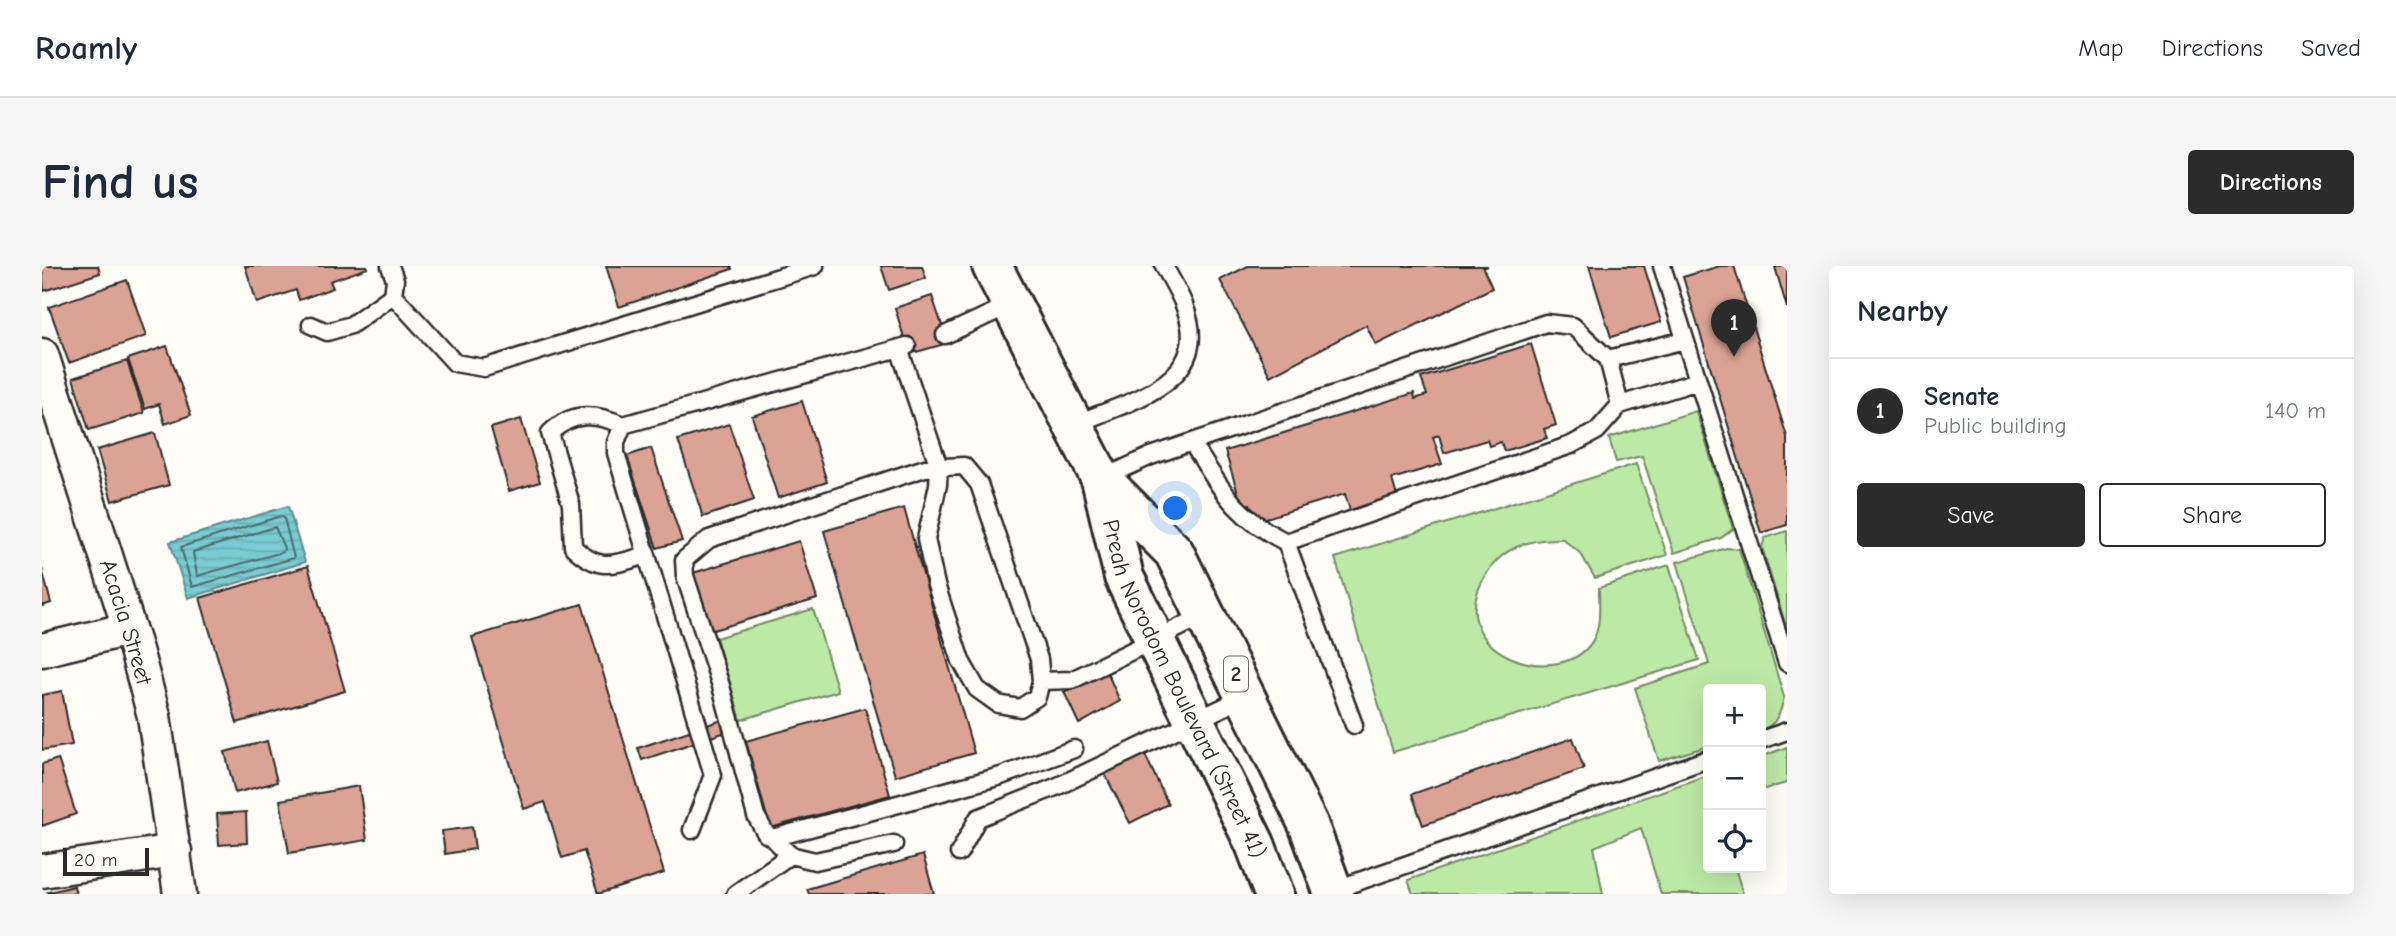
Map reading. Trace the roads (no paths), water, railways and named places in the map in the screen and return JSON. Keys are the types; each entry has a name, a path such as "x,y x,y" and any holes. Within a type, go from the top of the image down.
{"main road":[{"name":"Preah Norodom Boulevard (Street 41)","path":"992,266 1101,479 1124,577 1255,844 1274,894"},
{"name":"Preah Norodom Boulevard (Street 41)","path":"1101,479 1174,552 1308,824 1329,893"}],"street":[{"name":"Acacia Street","path":"42,355 52,423 129,629 154,716 180,894"},
{"path":"42,650 129,629"},
{"path":"42,872 175,851"}],"lane":[{"path":"311,325 327,332 351,325 393,295 395,280 390,266"},
{"path":"1073,425 1173,379 1189,359 1191,334 1185,306 1164,266"},
{"path":"1662,266 1787,663"},
{"path":"393,295 455,363 484,368 806,267"},
{"path":"945,335 1012,304"},
{"path":"1101,479 1151,456 1546,323 1573,326 1608,359 1620,405"},
{"path":"1608,359 1685,340"},
{"path":"647,555 614,564 589,562 573,547 571,504 550,433 558,425 582,415 603,416 623,425 903,347 939,467 939,485 926,539 936,585 961,661 977,689 998,704 1020,708 1037,697 1041,681 1039,659 979,484 964,466 939,467 925,468 709,539 684,560 685,576 721,687 756,816 766,834 774,838 790,855 815,861 894,844"},
{"path":"1286,542 1571,445 1597,431 1620,405 1698,381"},
{"path":"623,425 616,442 617,453 713,775 692,830"},
{"path":"1192,443 1232,505 1258,528 1286,542 1354,725"},
{"path":"1041,681 1073,680 1205,615"},
{"path":"958,853 978,818 1058,786 1247,696"},
{"path":"1766,738 1787,731"},
{"path":"774,838 1001,776 1074,749"},
{"path":"1329,893 1703,761"},
{"path":"735,894 790,855"}],"water":[{"path":"288,506 305,562 188,598 170,542"}],"place":[{"name":"Senate","path":"1734,357"}]}
